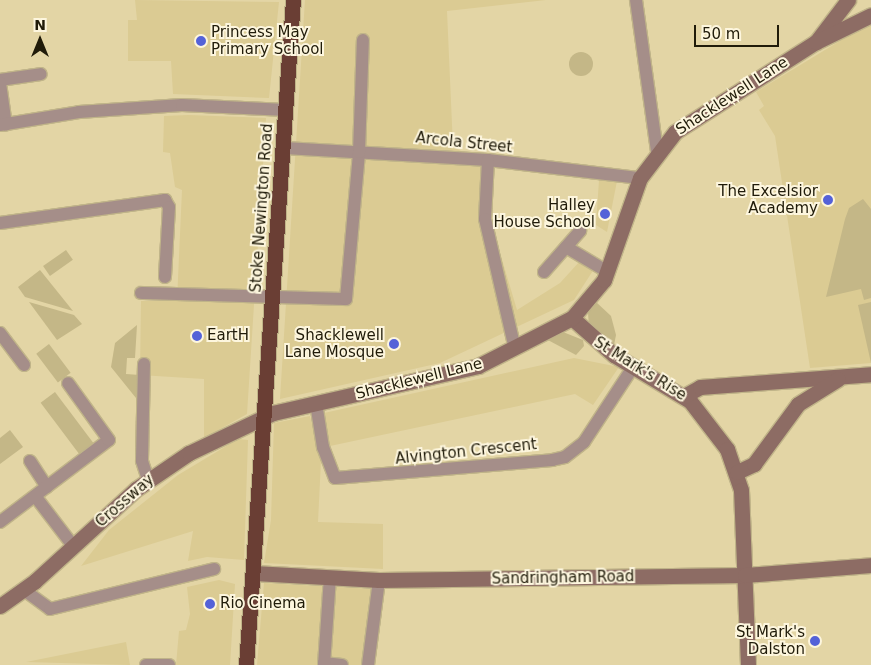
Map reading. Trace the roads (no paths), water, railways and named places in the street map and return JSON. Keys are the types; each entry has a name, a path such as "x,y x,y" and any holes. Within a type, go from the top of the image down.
{"highway":[{"name":"Stoke Newington Road","path":"246,665 274,298 293,0"}],"street":[{"path":"636,0 657,151"},
{"name":"Shacklewell Lane","path":"816,42 848,0"},
{"path":"854,0 870,16"},
{"name":"Shacklewell Lane","path":"264,418 316,403 468,369 515,348 572,318 608,272 640,178 657,151 687,122 816,42 870,16"},
{"path":"141,293 165,285 274,298 346,299 360,152 363,40"},
{"path":"41,74 0,82 3,125 79,112 182,105 286,110"},
{"name":"Arcola Street","path":"284,148 488,160 640,178"},
{"path":"488,160 486,219 515,348"},
{"path":"0,223 165,200 169,207 165,285"},
{"path":"544,272 580,231"},
{"path":"566,247 608,272"},
{"name":"St Mark's Rise","path":"572,318 588,336 633,367 684,396 716,431 737,472 745,575 748,665"},
{"path":"0,333 24,365"},
{"path":"144,364 142,461 148,479"},
{"name":"Alvington Crescent","path":"316,403 323,447 336,478 552,460 565,458 584,442 633,367"},
{"path":"684,396 700,387 797,379 838,379 871,374"},
{"path":"797,379 810,396"},
{"path":"737,472 754,464 779,425 810,396 838,379"},
{"path":"0,522 109,440 68,383"},
{"name":"Crossway","path":"0,606 24,590 148,479 264,418"},
{"path":"30,461 48,486"},
{"path":"35,496 74,547"},
{"name":"Sandringham Road","path":"254,573 382,580 745,575 871,565"},
{"path":"24,590 50,609 214,569"},
{"path":"330,578 324,664 342,665"},
{"path":"368,665 382,580"},
{"path":"146,665 169,665"}],"place":[{"name":"Princess May Primary School","path":"201,41"},
{"name":"The Excelsior Academy","path":"828,200"},
{"name":"Halley House School","path":"605,214"},
{"name":"EartH","path":"197,336"},
{"name":"Shacklewell Lane Mosque","path":"394,344"},
{"name":"Rio Cinema","path":"210,604"},
{"name":"St Mark's Dalston","path":"815,641"}]}
